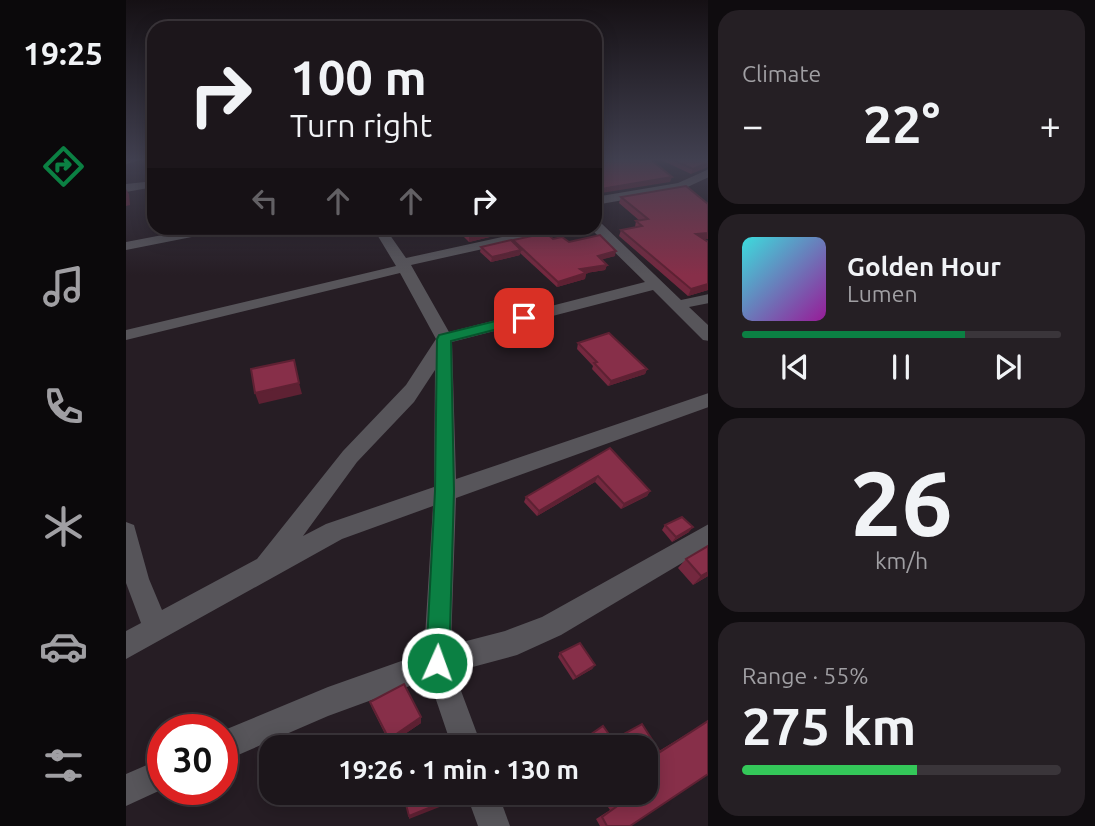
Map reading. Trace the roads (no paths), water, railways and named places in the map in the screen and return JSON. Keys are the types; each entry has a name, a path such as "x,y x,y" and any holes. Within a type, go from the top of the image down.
{"street":[{"path":"602,232 708,336"},
{"path":"126,246 182,235"},
{"path":"384,235 444,339 444,491 437,663 463,735"},
{"path":"126,335 529,235"},
{"path":"263,568 309,513 329,482 363,440 407,397 428,369 444,339 657,284"},
{"path":"678,305 708,298"},
{"path":"126,646 334,531 708,400"},
{"path":"126,532 137,579 156,628"},
{"path":"238,740 348,694 437,663 493,649 529,636 624,587 672,554 708,534"},
{"path":"126,790 147,780"},
{"path":"486,805 494,826"}]}
